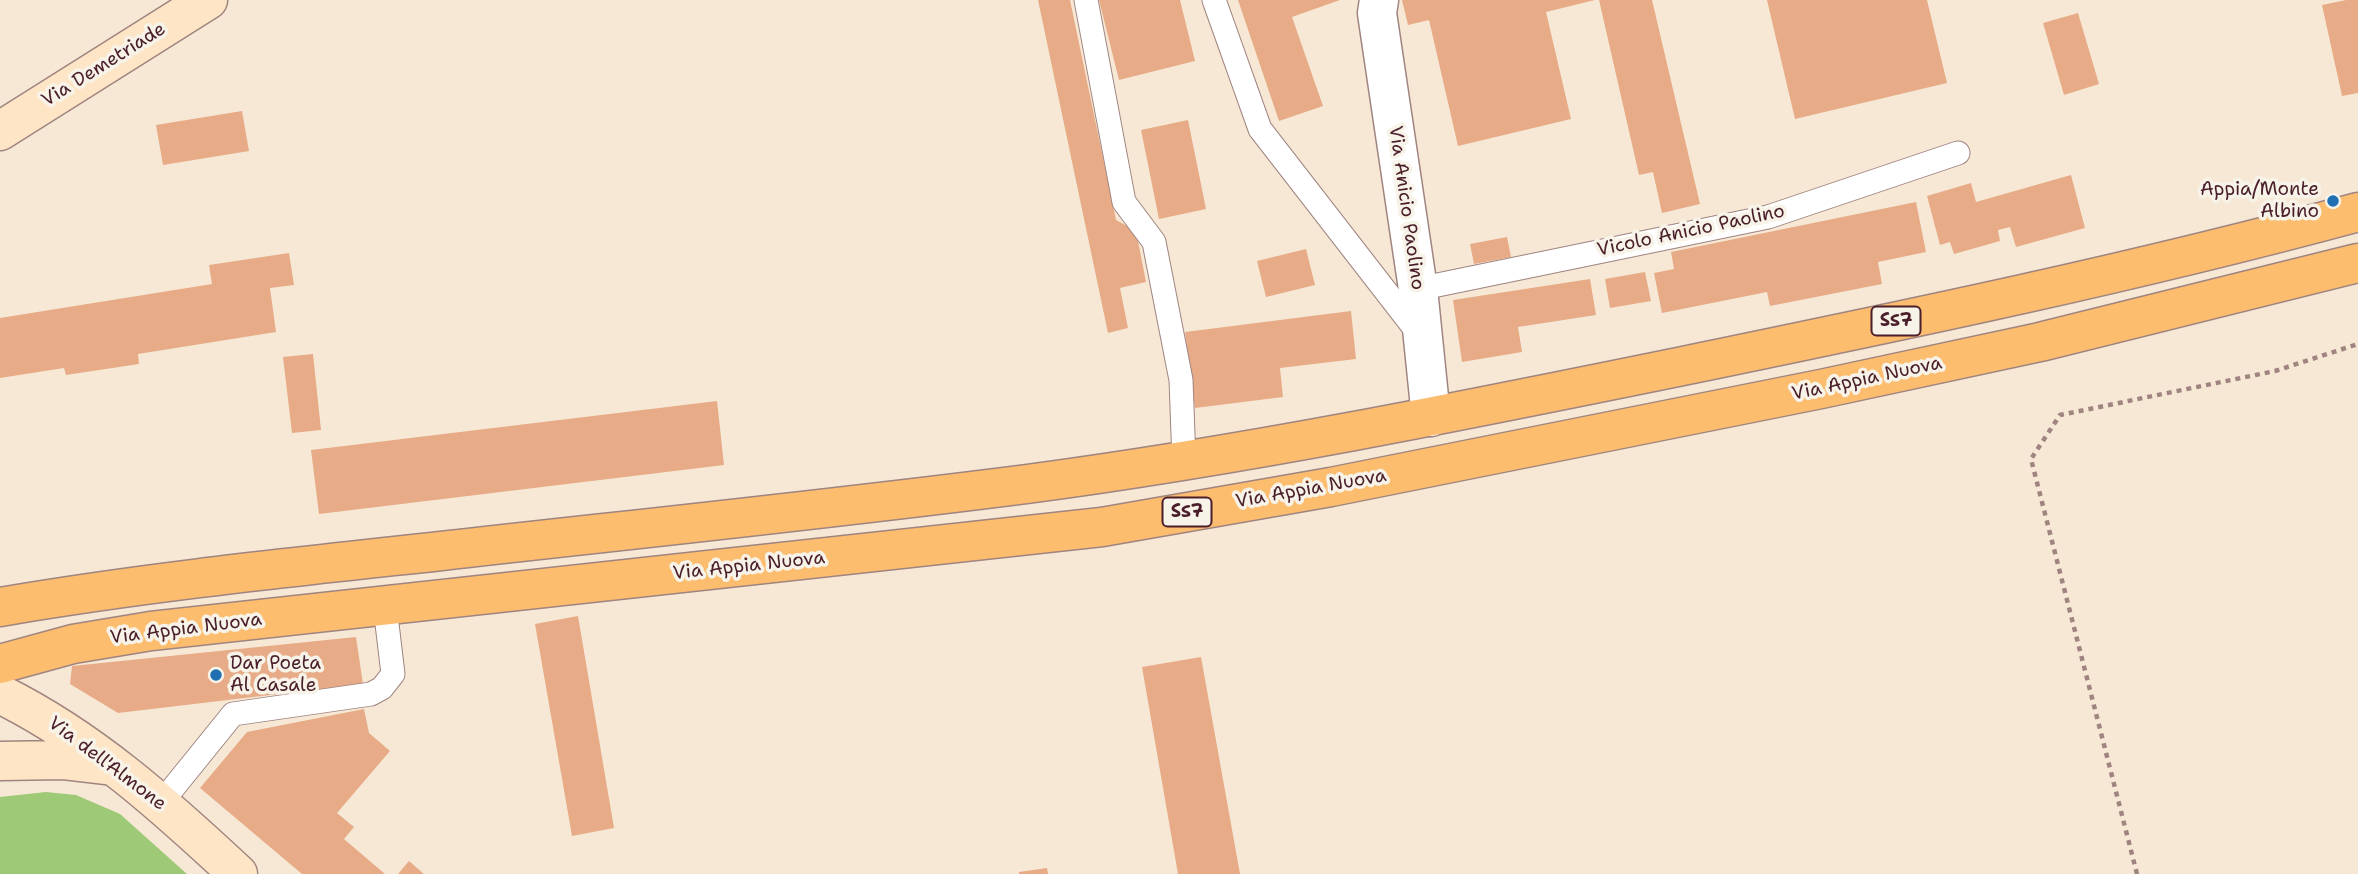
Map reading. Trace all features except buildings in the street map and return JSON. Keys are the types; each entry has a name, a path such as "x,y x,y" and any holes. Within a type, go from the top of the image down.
{"main road":[{"name":"Via Demetriade","path":"0,131 208,0"},
{"name":"SS7","path":"0,607 291,567 809,510 1184,462 1431,417 2020,294 2247,242 2358,212"},
{"name":"Via Appia Nuova","path":"0,664 72,643 151,631 1102,527 1331,486 1821,389 2053,339 2358,263"},
{"name":"Via dell'Almone","path":"0,694 37,712 117,766 238,874"},
{"path":"0,761 51,760 117,766"}],"street":[{"name":"Via Anicio Paolino","path":"1379,0 1377,13 1418,289 1431,417"}],"lane":[{"path":"1086,0 1125,202 1154,242 1181,380 1184,462"},
{"path":"1214,0 1260,129 1423,339"},
{"name":"Vicolo Anicio Paolino","path":"1418,289 1769,217 1958,153"},
{"path":"161,803 233,714 371,694 382,688 393,674 385,607"}],"path":[{"path":"2137,874 2031,459 2060,415 2275,371 2358,344"}],"green space":[{"path":"46,792 76,795 120,814 187,874 0,874 0,797"}],"place":[{"name":"Appia/Monte Albino","path":"2333,201"},
{"name":"Dar Poeta Al Casale","path":"216,675"}]}
